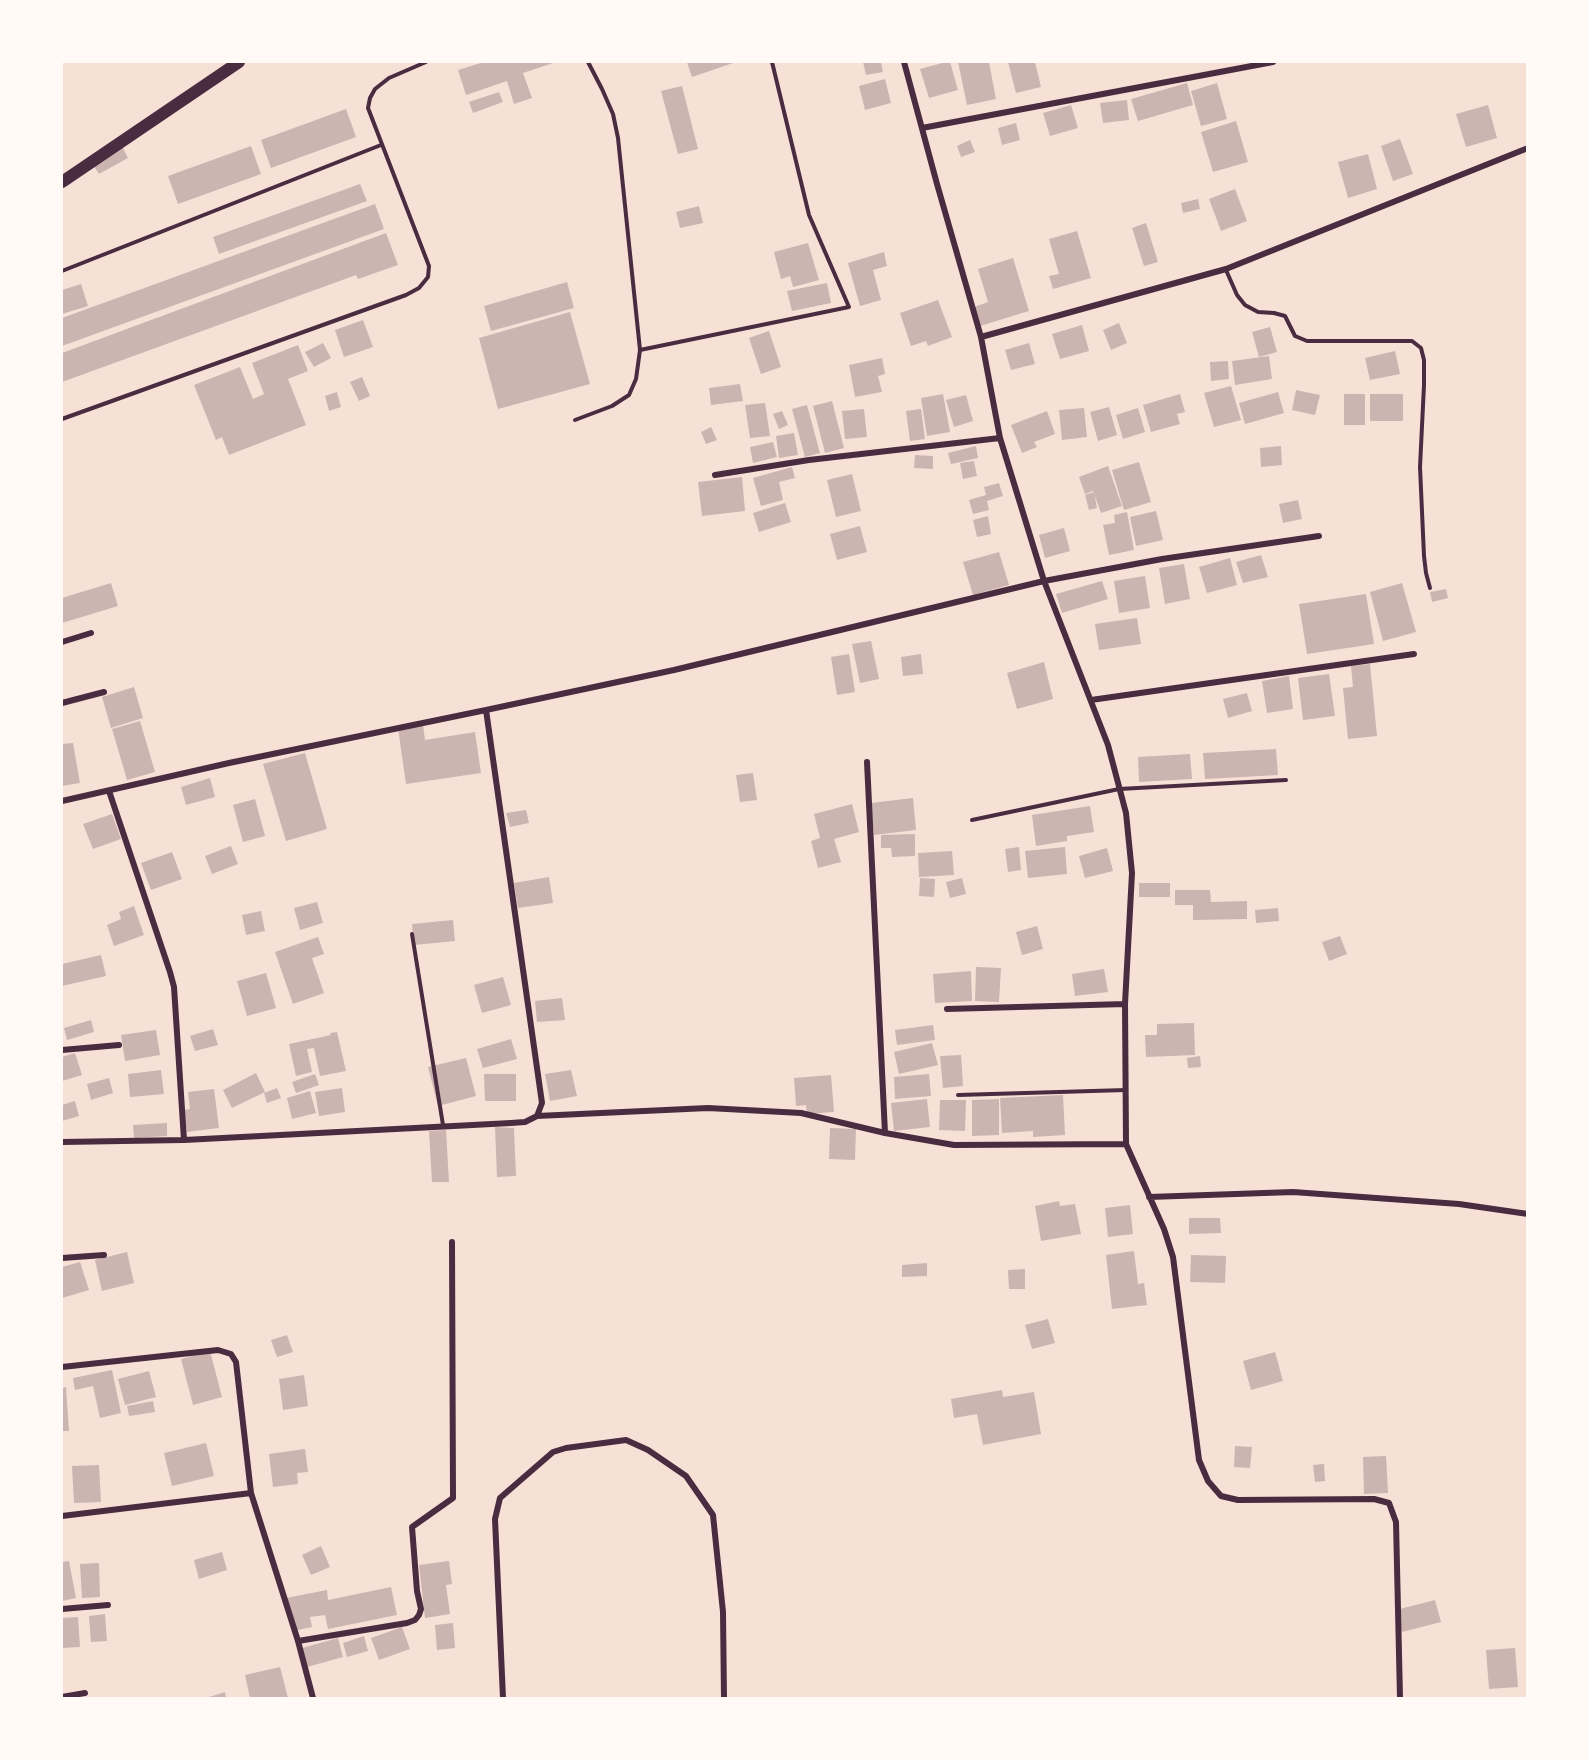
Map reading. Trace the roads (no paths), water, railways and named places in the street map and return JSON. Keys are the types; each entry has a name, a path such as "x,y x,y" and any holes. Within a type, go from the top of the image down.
{"main road":[{"path":"62,182 239,62"}],"street":[{"path":"904,62 981,337 1000,438 1044,581 1108,745 1126,813 1132,873 1125,1004 1126,1144 1164,1229 1173,1257 1199,1460 1208,1481 1221,1496 1238,1500 1374,1499 1389,1503 1396,1522 1400,1698"},
{"path":"922,128 1235,65 1273,62"},
{"path":"981,337 1226,269 1527,148"},
{"path":"715,475 809,460 1000,438"},
{"path":"62,801 229,763 674,670 1044,581 1162,559 1319,536"},
{"path":"62,642 91,633"},
{"path":"1091,700 1414,654"},
{"path":"62,703 104,692"},
{"path":"486,710 542,1103 537,1116"},
{"path":"867,762 885,1133"},
{"path":"109,791 171,972 174,987 184,1140"},
{"path":"947,1009 1125,1004"},
{"path":"62,1050 119,1045"},
{"path":"62,1142 184,1140 525,1122 537,1116 708,1108 801,1113 885,1133 954,1146 1126,1144"},
{"path":"1149,1197 1293,1192 1460,1204 1527,1214"},
{"path":"298,1641 407,1623 415,1620 419,1615 421,1609 412,1527 453,1498 452,1242"},
{"path":"62,1258 104,1255"},
{"path":"62,1367 218,1350 231,1354 236,1362 251,1493 298,1641 313,1698"},
{"path":"503,1698 495,1519 500,1498 553,1452 566,1448 626,1440 648,1450 686,1476 712,1515 723,1612 724,1698"},
{"path":"62,1516 251,1493"},
{"path":"62,1609 108,1605"},
{"path":"62,1696 85,1693"}],"lane":[{"path":"62,419 406,295 419,288 428,277 429,266 368,108 375,89 389,78 426,62"},
{"path":"575,420 612,406 629,395 636,379 640,350 618,138 613,114 588,62"},
{"path":"640,350 849,307 809,215 772,62"},
{"path":"62,271 381,144"},
{"path":"1226,269 1237,295 1245,305 1258,312 1285,316 1295,336 1307,341 1412,341 1421,348 1425,385 1420,467 1425,565 1430,588"},
{"path":"972,820 1119,789 1286,780"},
{"path":"412,934 443,1125"},
{"path":"958,1095 1125,1090"}]}
